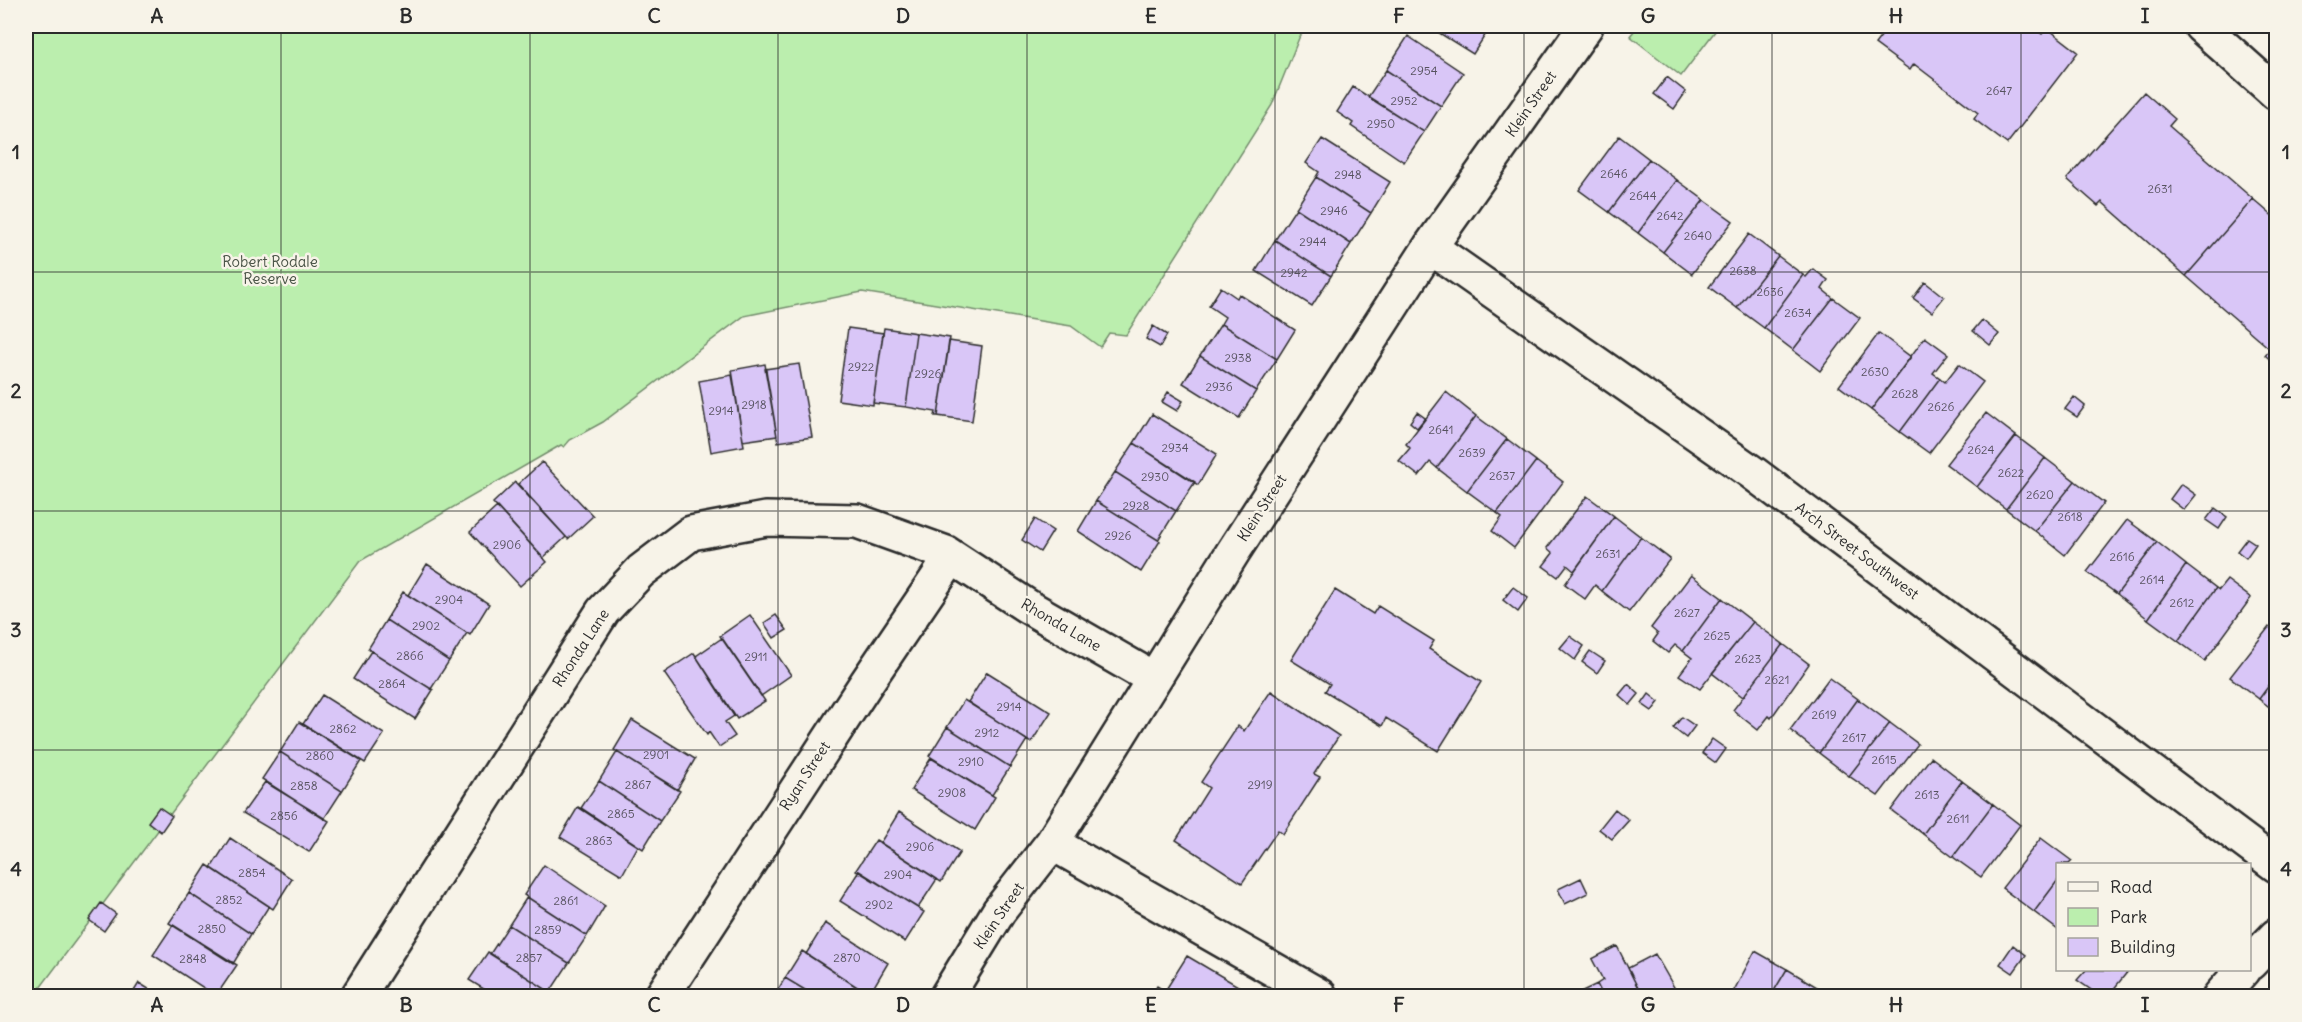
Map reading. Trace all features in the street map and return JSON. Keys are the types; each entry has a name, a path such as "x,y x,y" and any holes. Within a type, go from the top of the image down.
{"street":[{"name":"Klein Street","path":"947,996 999,911 1052,843 1240,542 1430,247 1586,26"},
{"path":"2201,26 2277,93"},
{"name":"Arch Street Southwest","path":"1430,247 1753,473 2277,866"},
{"name":"Rhonda Lane","path":"358,996 603,611 641,570 691,533 766,519 857,521 946,554 1027,606 1154,679"},
{"name":"Ryan Street","path":"662,996 867,682 951,558"},
{"path":"1052,843 1320,996"},
{"path":"2251,962 2277,936"},
{"path":"2220,996 2241,971"}],"green space":[{"name":"Robert Rodale Reserve","path":"26,26 1307,26 1299,38 1272,105 1126,335 1109,333 1100,347 1071,326 862,292 744,316 603,422 570,440 564,447 561,445 360,561 34,996 26,996"},
{"path":"1638,26 1719,26 1681,76 1630,36"}],"building":[{"path":"1428,26 1491,26 1473,54"},
{"path":"1889,26 2030,26 2042,34 2047,28 2078,52 2007,144 1974,119 1978,113 1914,64 1910,70 1875,44"},
{"path":"1408,36 1463,73 1441,106 1386,70"},
{"path":"1386,70 1441,106 1424,132 1368,97"},
{"path":"1667,77 1686,92 1674,109 1654,94"},
{"path":"1353,87 1424,132 1404,162 1351,126 1353,123 1337,112"},
{"path":"2144,92 2175,119 2169,126 2253,199 2186,276 2102,202 2098,206 2067,179"},
{"path":"1619,136 1649,159 1609,212 1579,190"},
{"path":"1322,139 1390,182 1371,213 1316,177 1319,172 1306,163"},
{"path":"1649,159 1677,180 1638,233 1609,212"},
{"path":"1316,177 1371,213 1351,244 1296,208"},
{"path":"1677,180 1704,200 1663,252 1638,233"},
{"path":"2253,199 2276,219 2276,365 2265,355 2270,349 2186,276"},
{"path":"1704,200 1733,221 1692,274 1663,252"},
{"path":"1296,208 1351,244 1331,276 1275,240"},
{"path":"1749,234 1778,256 1737,308 1709,287"},
{"path":"1275,240 1331,276 1312,306 1256,271"},
{"path":"1778,256 1803,275 1764,328 1737,308"},
{"path":"1813,269 1828,280 1822,289 1833,298 1793,350 1764,328 1803,275 1806,277"},
{"path":"1925,282 1944,297 1932,312 1913,298"},
{"path":"1221,287 1237,298 1239,294 1295,330 1277,359 1221,324 1225,317 1209,306"},
{"path":"1833,298 1860,318 1820,371 1793,350"},
{"path":"1982,320 1999,334 1990,345 1973,331"},
{"path":"1221,324 1277,359 1256,391 1200,356"},
{"path":"1153,326 1167,335 1160,347 1146,339"},
{"path":"848,328 883,333 873,405 838,400"},
{"path":"884,328 916,333 906,407 873,403"},
{"path":"916,333 950,338 938,416 935,416 936,412 906,407"},
{"path":"1879,333 1911,357 1871,410 1839,386"},
{"path":"1925,337 1948,354 1933,373 1940,378 1900,432 1871,410"},
{"path":"949,341 982,346 972,421 938,416"},
{"path":"1200,356 1256,391 1239,418 1183,383"},
{"path":"765,364 777,436 743,441 732,370"},
{"path":"799,364 812,437 778,442 765,369"},
{"path":"1959,364 1983,382 1929,453 1900,432 1940,378 1945,382"},
{"path":"732,375 744,446 711,452 699,381"},
{"path":"1168,392 1183,401 1177,411 1162,402"},
{"path":"1446,392 1476,416 1437,468 1430,462 1419,476 1399,461 1410,448 1406,444"},
{"path":"2074,397 2085,406 2077,417 2065,409"},
{"path":"1417,412 1425,418 1417,428 1410,422"},
{"path":"1986,413 2016,436 1977,487 1946,464"},
{"path":"1152,414 1217,454 1198,485 1134,443"},
{"path":"1476,416 1507,439 1467,491 1437,468"},
{"path":"2016,436 2045,458 2006,509 1977,487"},
{"path":"1507,439 1536,461 1497,513 1467,491"},
{"path":"1134,443 1195,482 1176,511 1115,472"},
{"path":"2045,458 2075,481 2035,531 2006,509"},
{"path":"1536,461 1563,482 1514,548 1492,531 1502,517 1497,513"},
{"path":"542,462 593,516 568,539 518,484"},
{"path":"1115,472 1176,511 1158,540 1096,501"},
{"path":"2075,481 2104,503 2065,555 2035,531"},
{"path":"515,482 566,537 543,558 493,503"},
{"path":"2181,484 2196,495 2184,510 2170,499"},
{"path":"1587,496 1614,516 1574,571 1567,565 1558,577 1543,566 1553,553 1547,548"},
{"path":"1096,501 1160,541 1141,572 1078,531"},
{"path":"497,507 547,562 520,586 470,532"},
{"path":"2215,508 2227,517 2219,529 2206,520"},
{"path":"1614,516 1641,537 1602,591 1595,585 1585,599 1565,584"},
{"path":"1035,519 1053,531 1040,552 1022,540"},
{"path":"2127,520 2157,542 2117,594 2087,572"},
{"path":"1641,537 1670,559 1629,612 1602,591"},
{"path":"2247,538 2256,544 2246,558 2237,551"},
{"path":"2157,542 2186,565 2148,619 2117,594"},
{"path":"427,564 489,604 470,635 408,595"},
{"path":"2186,565 2216,588 2178,641 2148,619"},
{"path":"1691,575 1722,598 1683,651 1675,645 1668,653 1653,641 1658,634 1651,628"},
{"path":"2227,580 2251,598 2205,661 2178,641 2216,588 2219,590"},
{"path":"1513,587 1528,598 1518,612 1503,600"},
{"path":"1335,590 1373,614 1378,606 1434,641 1429,649 1481,682 1438,751 1386,718 1382,726 1325,691 1330,684 1291,660"},
{"path":"403,592 467,633 449,661 386,620"},
{"path":"1722,598 1753,622 1700,689 1679,675 1692,658 1683,651"},
{"path":"750,615 791,675 761,696 720,636"},
{"path":"776,615 787,630 774,638 764,623"},
{"path":"386,620 449,661 431,689 368,649"},
{"path":"1753,622 1783,644 1743,697 1712,673"},
{"path":"2269,627 2276,632 2276,676 2259,699 2230,677"},
{"path":"1570,636 1584,646 1575,660 1560,648"},
{"path":"722,638 765,701 737,719 696,656"},
{"path":"1783,644 1809,664 1771,718 1769,716 1758,730 1733,710"},
{"path":"371,651 433,690 415,719 353,679"},
{"path":"1590,651 1605,661 1597,673 1582,662"},
{"path":"694,653 734,716 725,722 735,736 719,747 709,732 707,735 664,673"},
{"path":"987,672 1051,712 1031,743 968,702"},
{"path":"2276,676 2276,712 2259,699"},
{"path":"1829,678 1858,699 1819,753 1790,730"},
{"path":"1628,684 1639,694 1630,705 1619,695"},
{"path":"1271,691 1339,736 1314,774 1320,777 1283,834 1278,830 1242,883 1176,840 1209,788 1201,782 1238,726 1244,731"},
{"path":"1649,694 1659,702 1652,711 1642,704"},
{"path":"322,695 384,734 365,763 303,724"},
{"path":"1858,699 1890,723 1849,776 1819,753"},
{"path":"964,700 1027,740 1010,767 947,727"},
{"path":"1682,717 1695,726 1686,738 1673,728"},
{"path":"632,720 695,759 677,790 614,750"},
{"path":"299,722 361,761 342,791 280,752"},
{"path":"1890,723 1918,744 1878,796 1849,776"},
{"path":"947,727 1010,767 992,795 929,756"},
{"path":"1712,739 1726,749 1716,763 1702,753"},
{"path":"280,752 342,791 324,819 262,779"},
{"path":"617,752 680,791 660,821 599,781"},
{"path":"1931,757 1962,781 1923,834 1891,810"},
{"path":"931,758 995,797 975,830 911,790"},
{"path":"599,781 660,821 643,849 581,808"},
{"path":"1962,781 1993,804 1953,857 1923,834"},
{"path":"265,782 329,821 309,852 243,813"},
{"path":"1993,804 2020,825 1981,877 1953,857"},
{"path":"159,807 172,816 161,832 148,822"},
{"path":"578,807 638,846 622,875 560,837"},
{"path":"1615,809 1629,820 1612,839 1599,829"},
{"path":"899,812 960,852 941,882 880,843"},
{"path":"230,838 292,879 273,909 211,868"},
{"path":"2041,838 2072,861 2056,863 2056,883 2034,912 2002,888"},
{"path":"876,840 937,879 918,908 856,870"},
{"path":"207,865 269,906 251,934 189,893"},
{"path":"544,865 605,906 587,936 524,895"},
{"path":"859,871 924,912 905,942 840,901"},
{"path":"1581,878 1588,893 1565,904 1558,889"},
{"path":"2056,883 2056,928 2034,912"},
{"path":"189,893 251,934 233,964 169,923"},
{"path":"527,897 587,936 569,963 509,925"},
{"path":"101,903 116,914 104,931 89,920"},
{"path":"825,923 888,963 869,995 806,954"},
{"path":"173,925 237,965 216,996 153,955"},
{"path":"509,925 569,963 550,992 490,954"},
{"path":"2013,945 2026,955 2013,973 2000,964"},
{"path":"1617,946 1642,996 1603,996 1597,984 1603,980 1592,959"},
{"path":"802,951 865,992 862,996 815,996 785,978"},
{"path":"1755,951 1787,969 1771,996 1731,996"},
{"path":"488,952 550,992 547,996 495,996 469,980"},
{"path":"1655,954 1679,996 1642,996 1628,968"},
{"path":"1187,956 1255,996 1151,996 1157,986 1165,991"},
{"path":"1787,969 1817,987 1811,996 1771,996"},
{"path":"2085,971 2128,971 2108,996 2100,996 2077,980"},
{"path":"785,978 815,996 774,996"},
{"path":"139,983 160,996 131,996"},
{"path":"1597,984 1603,996 1572,996"},
{"path":"1817,987 1834,996 1811,996"},
{"path":"2006,988 2018,996 2000,996"}]}
